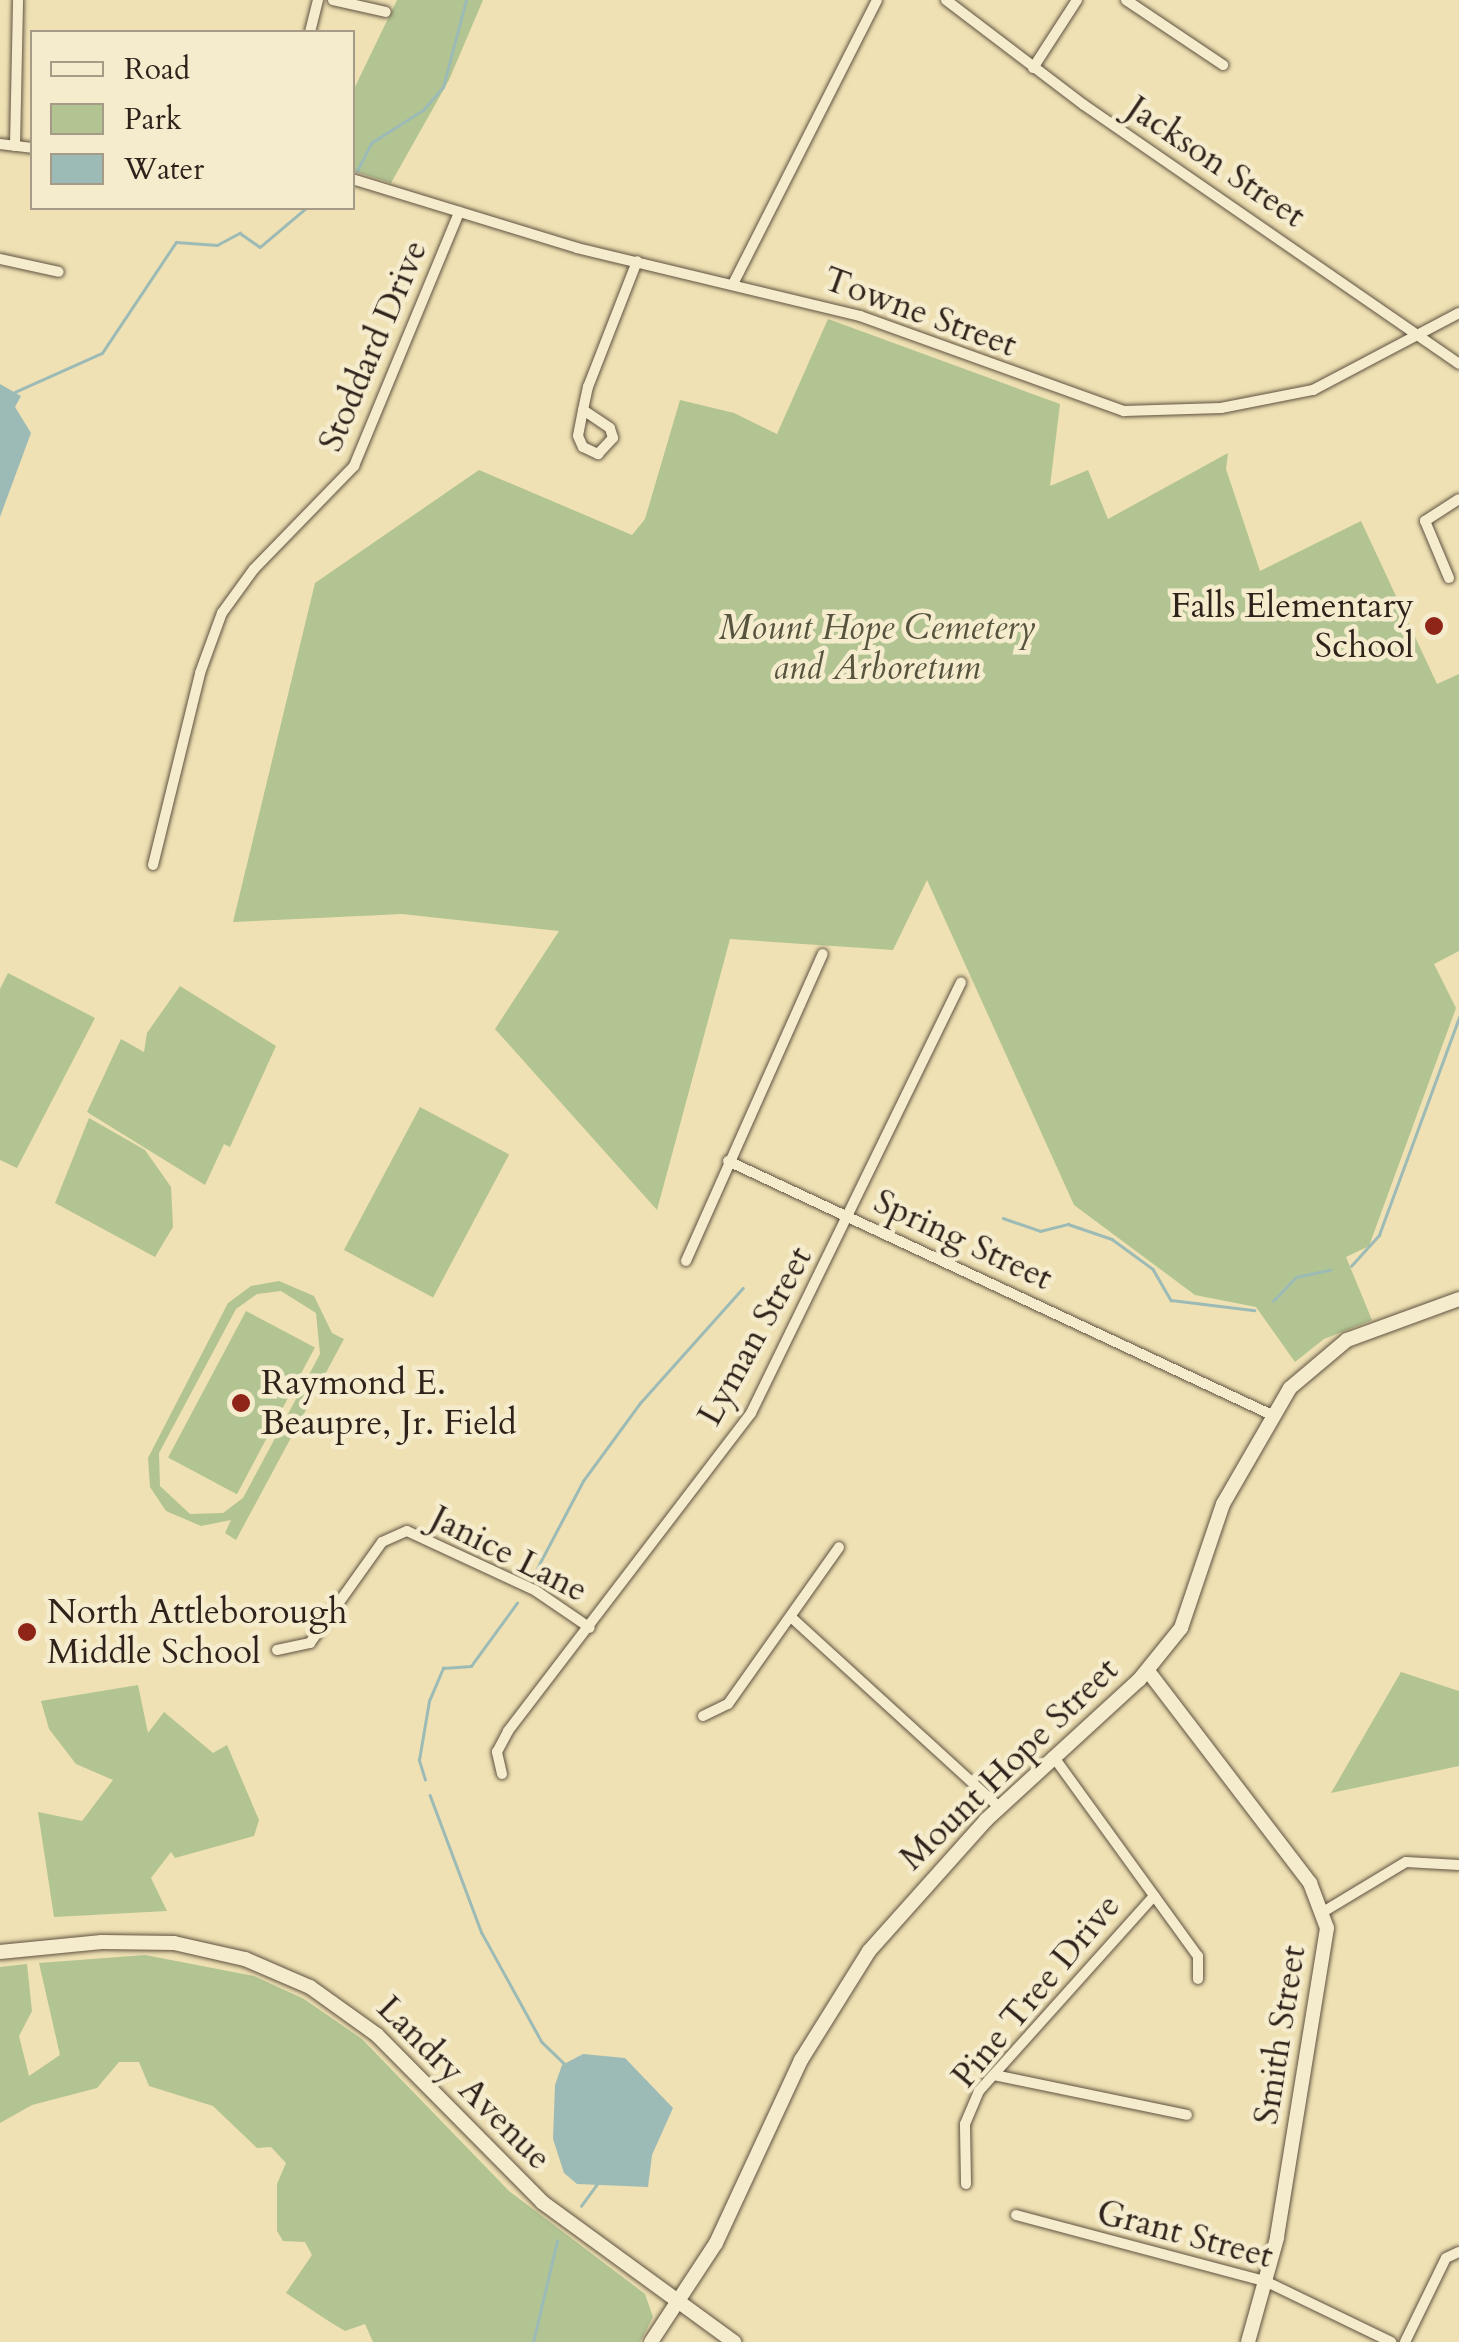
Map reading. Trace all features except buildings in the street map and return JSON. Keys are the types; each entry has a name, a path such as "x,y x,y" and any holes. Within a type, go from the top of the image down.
{"street":[{"path":"15,146 18,0"},
{"path":"310,30 318,0"},
{"path":"333,0 386,12"},
{"path":"734,282 877,0"},
{"name":"Jackson Street","path":"946,0 1033,68 1459,364"},
{"path":"1033,68 1077,0"},
{"path":"1126,0 1224,65"},
{"path":"0,144 30,148"},
{"name":"Towne Street","path":"355,180 637,261 860,316 1124,411 1221,408 1288,397 1333,383 1459,313"},
{"name":"Stoddard Drive","path":"154,865 200,673 222,613 254,569 354,466 458,212"},
{"path":"0,259 59,272"},
{"path":"583,410 637,261"},
{"path":"1448,578 1425,521 1459,499"},
{"path":"686,1261 823,954"},
{"name":"Lyman Street","path":"502,1774 497,1752 508,1731 752,1414 961,983"},
{"name":"Spring Street","path":"728,1161 1272,1415"},
{"name":"Mount Hope Street","path":"652,2342 727,2222 824,2016 900,1914 999,1807 1148,1670 1181,1628 1223,1504 1272,1415 1326,1352 1459,1299"},
{"name":"Janice Lane","path":"277,1650 310,1643 382,1542 407,1531 536,1591 590,1628"},
{"path":"703,1716 728,1704 839,1547"},
{"path":"792,1618 999,1807"},
{"name":"Smith Street","path":"1148,1670 1310,1883 1323,1912 1320,1991 1267,2282 1248,2342"},
{"path":"1053,1756 1198,1956 1198,1979"},
{"path":"1323,1912 1406,1862 1459,1865"},
{"name":"Pine Tree Drive","path":"966,2184 965,2124 994,2075 1154,1896"},
{"name":"Landry Avenue","path":"0,1952 102,1942 174,1943 245,1959 300,1982 377,2034 542,2202 734,2342"},
{"path":"994,2075 1187,2114"},
{"name":"Grant Street","path":"1016,2215 1267,2282 1390,2342"},
{"path":"1405,2342 1455,2254"}],"green space":[{"path":"397,0 483,0 449,80 391,183 355,172 355,87"},
{"name":"Mount Hope Cemetery and Arboretum","path":"828,319 1060,404 1050,486 1088,470 1108,519 1228,453 1226,469 1260,571 1361,521 1437,684 1459,674 1459,951 1434,964 1456,1008 1369,1246 1346,1257 1372,1320 1324,1339 1295,1362 1256,1307 1195,1295 1074,1205 927,880 893,950 730,939 657,1210 495,1029 559,931 402,914 233,922 315,583 479,470 632,535 645,519 680,400 734,413 777,434"},
{"path":"8,973 95,1018 17,1168 0,1160 0,989"},
{"path":"180,986 276,1046 230,1147 224,1144 205,1185 87,1112 121,1039 144,1052 147,1033"},
{"path":"420,1107 509,1154 433,1297 344,1250"},
{"path":"89,1118 145,1150 171,1187 173,1227 155,1257 55,1203"},
{"path":"279,1281 314,1296 332,1333 344,1339 236,1540 225,1533 231,1520 201,1526 166,1511 150,1487 148,1458 228,1303 251,1286","holes":["281,1291 316,1313 320,1354 243,1498 223,1513 190,1514 160,1486 159,1453 236,1309 257,1294"]},
{"name":"Raymond E. Beaupre, Jr. Field","path":"246,1311 315,1348 237,1494 168,1458"},
{"path":"1401,1672 1459,1691 1459,1766 1331,1793"},
{"path":"138,1685 148,1733 164,1712 213,1753 227,1745 259,1820 254,1836 175,1858 171,1852 151,1878 167,1911 54,1917 38,1812 82,1821 113,1780 76,1764 49,1729 41,1701"},
{"path":"145,1955 254,1976 304,1999 362,2039 509,2191 645,2294 653,2317 640,2342 373,2342 365,2324 345,2331 286,2293 312,2255 305,2242 283,2241 277,2231 277,2184 286,2163 271,2147 257,2148 213,2106 149,2086 139,2062 119,2062 97,2088 32,2105 0,2123 0,1967 27,1964 32,2011 19,2036 29,2076 60,2055 39,1963"}],"water":[{"path":"0,384 21,396 15,407 31,433 0,517"},
{"path":"583,2054 625,2058 673,2108 652,2155 648,2187 577,2184 564,2173 553,2139 555,2085 562,2065"}],"waterway":[{"path":"357,171 371,143 423,110 443,87 466,0"},
{"path":"15,392 102,353 176,242 217,245 240,233 260,247 304,210"},
{"path":"1351,1266 1379,1235 1459,1017"},
{"path":"1003,1218 1040,1231 1068,1224 1112,1239 1153,1269 1171,1300 1254,1310"},
{"path":"1273,1301 1296,1277 1330,1270"},
{"path":"534,1574 583,1481 640,1403 743,1288"},
{"path":"425,1780 419,1760 429,1701 443,1668 471,1666 517,1603"},
{"path":"430,1795 482,1933 542,2042 567,2066"},
{"path":"581,2206 598,2183"},
{"path":"533,2342 557,2241"}],"place":[{"name":"Falls Elementary School","path":"1434,626"},
{"name":"Raymond E. Beaupre, Jr. Field","path":"241,1403"},
{"name":"North Attleborough Middle School","path":"27,1632"}]}
